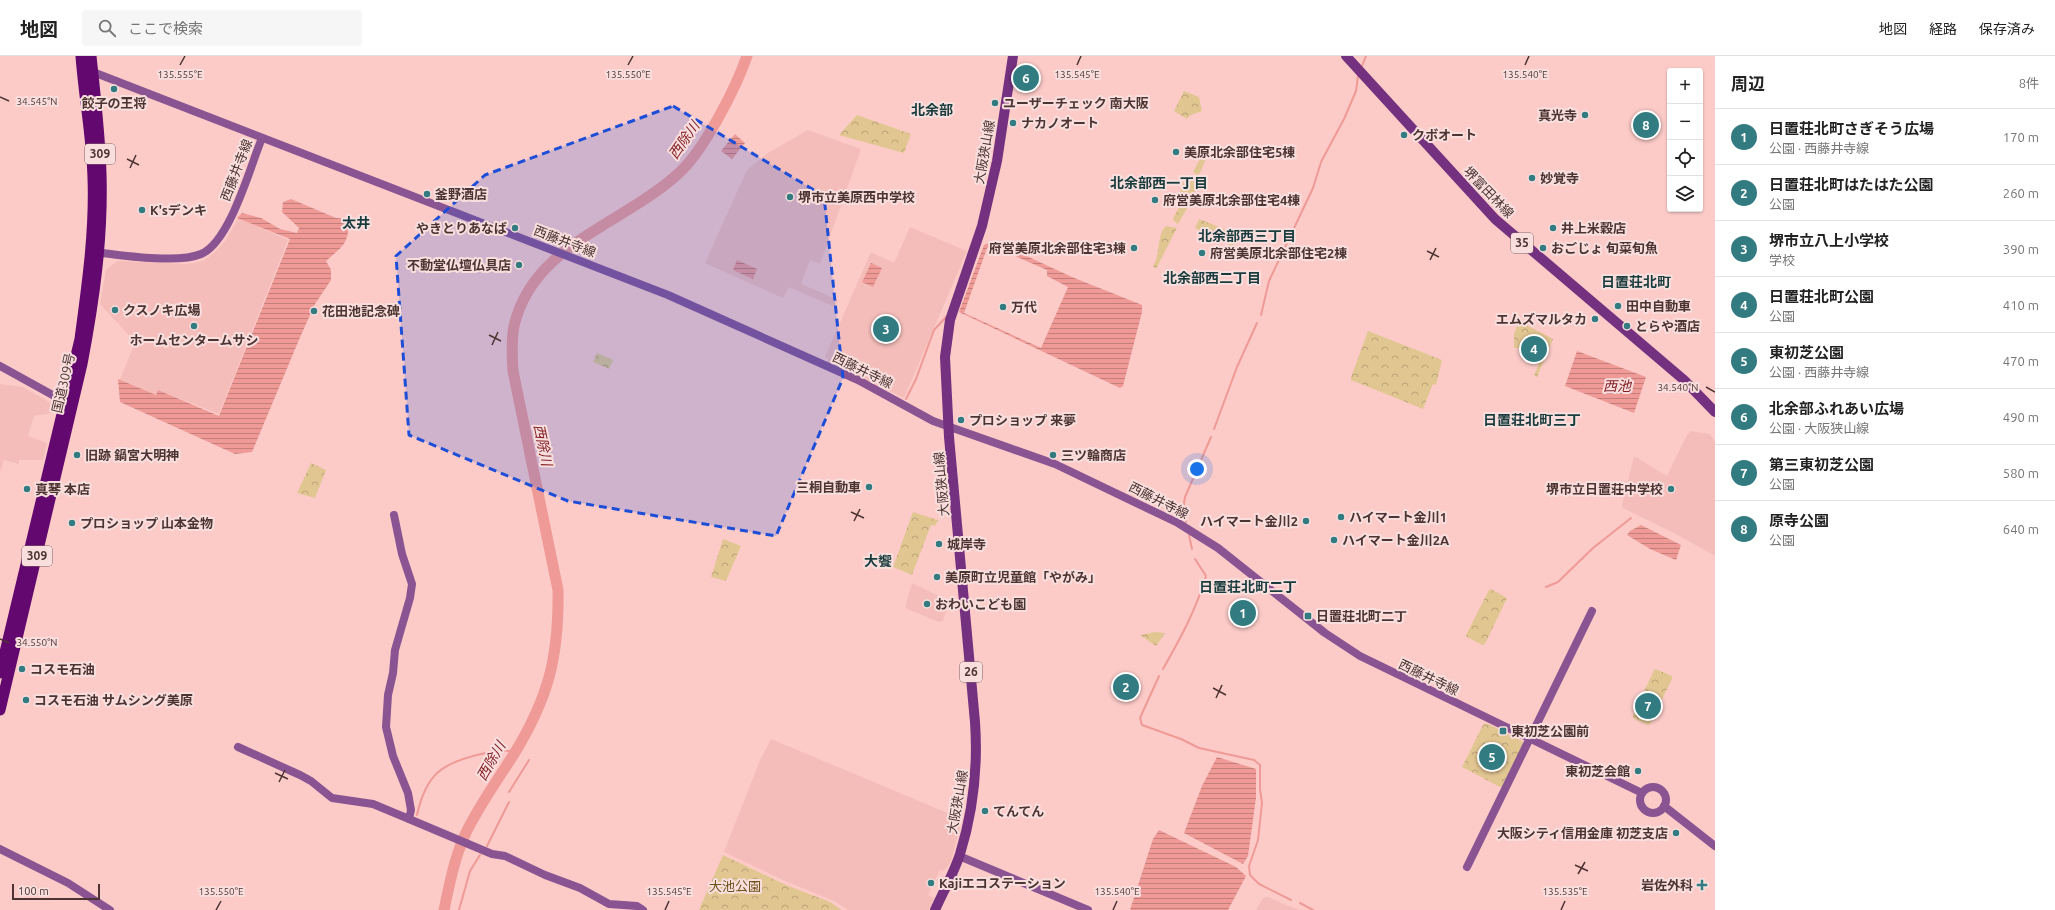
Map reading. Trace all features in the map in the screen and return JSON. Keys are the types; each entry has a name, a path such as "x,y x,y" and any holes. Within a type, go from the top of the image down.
{"highway":[{"name":"国道309号","path":"81,56 91,136 94,252"},
{"name":"国道309号","path":"0,673 91,319 94,252 101,174 91,56"},
{"name":"国道309号","path":"0,710 69,400"}],"main road":[{"name":"大阪狭山線","path":"935,910 959,856 968,819 976,766 977,745 949,428 945,375 946,342 955,304 982,226 997,161 1013,56"},
{"name":"堺富田林線","path":"1346,56 1496,219 1679,376 1715,412"},
{"path":"93,72 262,138"},
{"name":"西藤井寺線","path":"94,252 186,258 201,254 213,246 227,226 262,138 668,294 858,380 933,421 949,428 1055,464 1178,523 1218,548 1306,618 1348,649 1529,739 1642,793"},
{"path":"0,366 58,398 69,400"},
{"path":"394,515 404,560 412,584 410,598 395,650 394,673 388,695 386,727 391,750 408,793 411,810 409,818"},
{"path":"1467,867 1592,611"},
{"path":"238,747 300,775 311,781 332,798 373,804 492,854 505,856 549,877 580,888 609,904 637,906 643,910"},
{"path":"1649,787 1657,788 1664,793 1666,802 1658,811 1646,811 1640,800 1642,793 1649,787"},
{"path":"1664,806 1715,846"},
{"path":"0,849 68,883 110,910"},
{"path":"959,856 1088,910"}],"highlighted area":[{"path":"673,106 824,196 843,378 776,536 568,501 409,435 396,256 485,175"}],"shaded area":[{"name":"堺市立美原西中学校","path":"808,130 861,149 820,264 810,260 801,284 838,300 835,307 789,287 783,298 705,263 747,170 768,153"},
{"path":"238,218 288,240 219,414 158,390 156,395 120,380 135,342 100,304 106,270 117,261 187,264 203,261 214,253 226,240"},
{"path":"910,227 967,251 904,398 827,362 828,359 825,357 871,252 894,263"},
{"path":"0,384 23,387 51,403 53,407 52,413 34,416 28,436 47,443 43,460 19,460 19,464 4,460 0,472"},
{"name":"堺市立日置荘中学校","path":"1691,431 1710,434 1715,442 1715,556 1676,534 1623,508 1622,505 1634,456 1667,476 1687,435"},
{"name":"おわいこども園","path":"912,583 949,601 943,621 939,622 905,608"},
{"path":"771,739 962,819 951,862 944,871 940,870 928,895 934,898 929,910 848,910 834,901 785,881 724,852 760,760"},
{"path":"1268,897 1300,910 1256,910 1263,898"}],"green space":[{"path":"1184,91 1199,97 1202,111 1189,116 1187,119 1174,111"},
{"path":"1638,113 1661,121 1654,136 1649,137 1631,129"},
{"path":"857,115 911,134 904,153 839,135"},
{"path":"1201,147 1209,151 1200,173 1197,175 1193,172 1200,159"},
{"path":"1190,177 1199,182 1190,203 1178,224 1173,219 1178,209 1183,183"},
{"path":"1199,219 1239,235 1232,249 1221,239 1195,228"},
{"path":"1166,226 1177,228 1156,269 1153,266 1157,256 1161,234"},
{"path":"1519,321 1553,339 1537,377 1534,376 1541,358 1520,350 1519,348 1514,348 1514,334"},
{"path":"1368,331 1442,360 1436,385 1433,384 1423,409 1351,380"},
{"path":"597,353 613,360 609,369 593,362"},
{"path":"311,463 326,470 315,498 297,493"},
{"path":"913,512 938,520 935,526 931,525 912,575 893,567"},
{"path":"723,539 741,546 726,581 711,577"},
{"path":"1491,589 1507,598 1485,644 1482,645 1466,635 1489,590"},
{"path":"1155,632 1165,633 1156,646 1140,635"},
{"path":"1656,669 1672,676 1672,679 1650,724 1648,725 1633,718 1633,715 1654,670"},
{"path":"1486,723 1522,741 1523,744 1503,786 1500,787 1462,767 1483,725"},
{"name":"大池公園","path":"723,855 786,885 830,902 842,910 699,910"}],"water":[{"path":"735,134 745,143 732,159 721,151"},
{"path":"291,199 336,218 348,219 348,234 341,247 326,261 331,270 331,280 315,304 252,452 235,454 120,402 118,379 156,395 158,390 219,416 290,239 237,218 242,213 261,218 280,229 297,233 299,228 282,212 283,202"},
{"path":"994,241 1072,277 1142,305 1142,312 1123,386 1120,388 959,312 984,245","holes":["992,246 1047,270 1047,276 1068,287 1041,348 964,313 987,248"]},
{"path":"737,260 757,269 753,279 733,270"},
{"path":"871,263 882,268 873,287 862,282"},
{"name":"西池","path":"1577,351 1646,377 1634,413 1565,386"},
{"path":"1641,525 1681,545 1676,560 1650,549 1627,535 1630,531"},
{"path":"1217,757 1256,769 1256,798 1248,856 1243,864 1184,833 1202,786"},
{"path":"1159,830 1236,867 1246,876 1228,910 1130,910 1153,839"}],"waterway":[{"name":"西除川","path":"444,910 460,846 481,805 514,754 536,714 550,675 554,656 558,614 558,590 513,371 512,343 514,326 524,298 540,274 561,254 584,237 659,189 681,171 690,161 710,133 719,117 747,56"},
{"path":"1362,66 1366,56"},
{"path":"1261,315 1269,281 1313,188 1321,162 1344,119 1356,91 1358,76"},
{"path":"906,399 916,379 934,330 947,316"},
{"path":"1214,429 1237,367 1257,323"},
{"path":"1186,522 1184,504 1185,497 1211,437"},
{"path":"1546,587 1558,582 1593,548 1631,518"},
{"path":"1189,535 1192,549"},
{"path":"1163,669 1192,612 1206,576 1195,559"},
{"path":"1159,676 1140,718 1142,725 1181,739 1199,748 1254,760 1260,765 1260,789 1262,803 1258,840 1249,866 1250,875 1259,884 1291,900"},
{"path":"417,815 425,789 438,772 446,766 481,754 502,751 515,752"},
{"path":"509,792 529,760"},
{"path":"487,846 509,802"},
{"path":"459,910 470,871 480,855"},
{"path":"1300,903 1313,910"}],"place":[{"name":"北余部ふれあい広場","path":"1026,78"},
{"name":"餃子の王将","path":"114,89"},
{"name":"ユーザーチェック 南大阪","path":"995,103"},
{"name":"真光寺","path":"1585,115"},
{"name":"ナカノオート","path":"1013,123"},
{"name":"原寺公園","path":"1646,125"},
{"name":"クボオート","path":"1404,135"},
{"name":"美原北余部住宅5棟","path":"1176,152"},
{"name":"妙覚寺","path":"1532,178"},
{"name":"釜野酒店","path":"427,194"},
{"name":"堺市立美原西中学校","path":"790,197"},
{"name":"府営美原北余部住宅4棟","path":"1155,200"},
{"name":"K'sデンキ","path":"142,210"},
{"name":"やきとりあなば","path":"515,228"},
{"name":"井上米穀店","path":"1553,228"},
{"name":"府営美原北余部住宅3棟","path":"1134,248"},
{"name":"おごじょ 旬菜旬魚","path":"1543,248"},
{"name":"府営美原北余部住宅2棟","path":"1202,253"},
{"name":"不動堂仏壇仏具店","path":"519,265"},
{"name":"田中自動車","path":"1618,306"},
{"name":"万代","path":"1003,307"},
{"name":"クスノキ広場","path":"115,310"},
{"name":"花田池記念碑","path":"314,311"},
{"name":"エムズマルタカ","path":"1595,319"},
{"name":"ホームセンタームサシ","path":"194,326"},
{"name":"とらや酒店","path":"1627,326"},
{"name":"堺市立八上小学校","path":"886,329"},
{"name":"日置荘北町公園","path":"1534,349"},
{"name":"プロショップ 来夢","path":"961,420"},
{"name":"旧跡 鍋宮大明神","path":"77,455"},
{"name":"三ツ輪商店","path":"1053,455"},
{"name":"三桐自動車","path":"869,487"},
{"name":"真琴 本店","path":"27,489"},
{"name":"堺市立日置荘中学校","path":"1671,489"},
{"name":"ハイマート金川1","path":"1341,517"},
{"name":"ハイマート金川2","path":"1306,521"},
{"name":"プロショップ 山本金物","path":"72,523"},
{"name":"ハイマート金川2A","path":"1334,540"},
{"name":"城岸寺","path":"939,544"},
{"name":"美原町立児童館「やがみ」","path":"937,577"},
{"name":"おわいこども園","path":"927,604"},
{"name":"日置荘北町さぎそう広場","path":"1243,613"},
{"name":"日置荘北町二丁","path":"1308,616"},
{"name":"コスモ石油","path":"22,669"},
{"name":"日置荘北町はたはた公園","path":"1126,687"},
{"name":"コスモ石油 サムシング美原","path":"26,700"},
{"name":"第三東初芝公園","path":"1648,706"},
{"name":"東初芝公園前","path":"1503,731"},
{"name":"東初芝公園","path":"1492,757"},
{"name":"東初芝会館","path":"1638,771"},
{"name":"てんてん","path":"985,811"},
{"name":"大阪シティ信用金庫 初芝支店","path":"1676,833"},
{"name":"Kajiエコステーション","path":"931,883"},
{"name":"岩佐外科","path":"1702,885"}],"district":[{"name":"北余部","path":"932,110"},
{"name":"北余部西一丁目","path":"1159,183"},
{"name":"太井","path":"356,223"},
{"name":"北余部西三丁目","path":"1247,236"},
{"name":"北余部西二丁目","path":"1212,278"},
{"name":"日置荘北町","path":"1636,282"},
{"name":"日置荘北町三丁","path":"1532,420"},
{"name":"大饗","path":"878,561"},
{"name":"日置荘北町二丁","path":"1248,587"}]}
